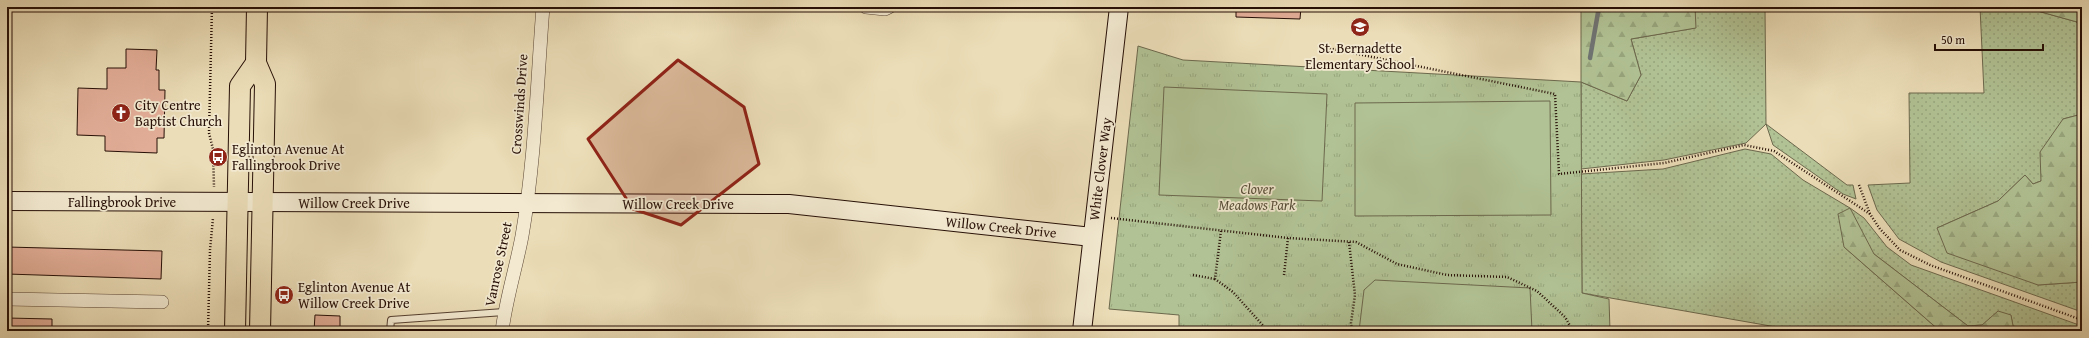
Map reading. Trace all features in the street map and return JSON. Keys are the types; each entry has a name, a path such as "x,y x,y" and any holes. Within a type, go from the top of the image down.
{"main road":[{"path":"256,7 256,63 265,84 260,331"},
{"path":"235,331 240,86 256,63"}],"street":[{"name":"Crosswinds Drive","path":"526,204 543,7"},
{"path":"866,7 885,9 889,7"},
{"name":"White Clover Way","path":"1082,331 1119,7"},
{"name":"Fallingbrook Drive","path":"7,201 263,202"},
{"name":"Willow Creek Drive","path":"263,202 789,204 1092,237"},
{"name":"Vanrose Street","path":"502,331 504,312 522,237 526,204"},
{"path":"7,299 162,302"}],"lane":[{"path":"390,331 391,320 504,312"}],"path":[{"path":"212,7 210,133 213,148 214,185"},
{"path":"1318,46 1556,94 1560,174 1664,163 1744,145 1774,151 1870,214"},
{"path":"1859,185 1870,214 1880,229 1900,250 1930,265 2082,320"},
{"path":"1094,216 1288,238 1356,242 1397,264 1447,275 1508,277 1537,291 1565,317 1573,331"},
{"path":"208,331 210,250 213,231"},
{"path":"1215,279 1221,231"},
{"path":"1284,275 1288,238"},
{"path":"1349,242 1355,295 1351,323 1352,331"},
{"path":"1193,275 1215,279 1233,292 1268,331"}],"highlighted area":[{"path":"678,60 744,107 759,164 681,225 633,209 588,139"}],"green space":[{"path":"1581,7 1695,7 1696,28 1631,39 1641,75 1627,101 1581,82"},
{"path":"1695,7 1765,7 1766,124 1746,143 1664,160 1581,169 1581,82 1627,101 1641,75 1631,39 1695,28"},
{"path":"1980,7 2030,7 2031,9 2077,22 2082,30 2082,114 2063,119 2041,181 2033,184 2025,175 1998,201 1937,228 2038,285 2082,282 2082,312 1941,262 1899,239 1877,210 1868,185 1910,183 1909,93 1984,93"},
{"path":"2030,7 2082,7 2082,30 2077,22 2030,9"},
{"name":"Clover Meadows Park","path":"1138,46 1183,60 1581,82 1582,293 1609,299 1610,331 1179,331 1179,315 1109,309"},
{"path":"1164,87 1327,94 1322,201 1159,195"},
{"path":"1550,101 1551,215 1355,216 1355,103"},
{"path":"2082,114 2082,282 2038,285 1947,253 1937,228 1998,201 2025,175 2033,184 2041,181 2040,152 2063,119"},
{"path":"1766,124 1847,185 1853,185 1856,199 1843,194 1773,145"},
{"path":"1745,149 1771,154 1803,180 1850,208 1864,218 1887,247 1911,265 2082,326 2082,331 2014,331 2011,316 1982,325 1968,326 1874,254 1844,247 1940,331 1799,331 1582,293 1581,174 1663,169"},
{"path":"1850,208 1874,254 1968,326 1982,325 1998,311 2011,315 2014,331 1940,331 1844,247 1838,214"},
{"path":"1375,280 1530,288 1532,331 1359,331 1364,290"}],"building":[{"path":"1236,7 1301,7 1300,19 1236,17"},
{"name":"City Centre Baptist Church","path":"126,49 157,50 156,70 159,70 159,90 165,90 164,138 157,138 157,153 105,151 105,136 77,135 78,88 107,89 107,68 126,68"},
{"path":"7,247 162,251 161,279 7,274"},
{"path":"315,315 340,316 340,331 314,331"},
{"path":"7,318 52,319 52,331 7,331"}],"waterway":[{"path":"1590,58 1599,7"}],"place":[{"name":"St. Bernadette Elementary School","path":"1360,27"},
{"name":"City Centre Baptist Church","path":"121,113"},
{"name":"Eglinton Avenue At Fallingbrook Drive","path":"218,157"},
{"name":"Eglinton Avenue At Willow Creek Drive","path":"284,295"}]}
